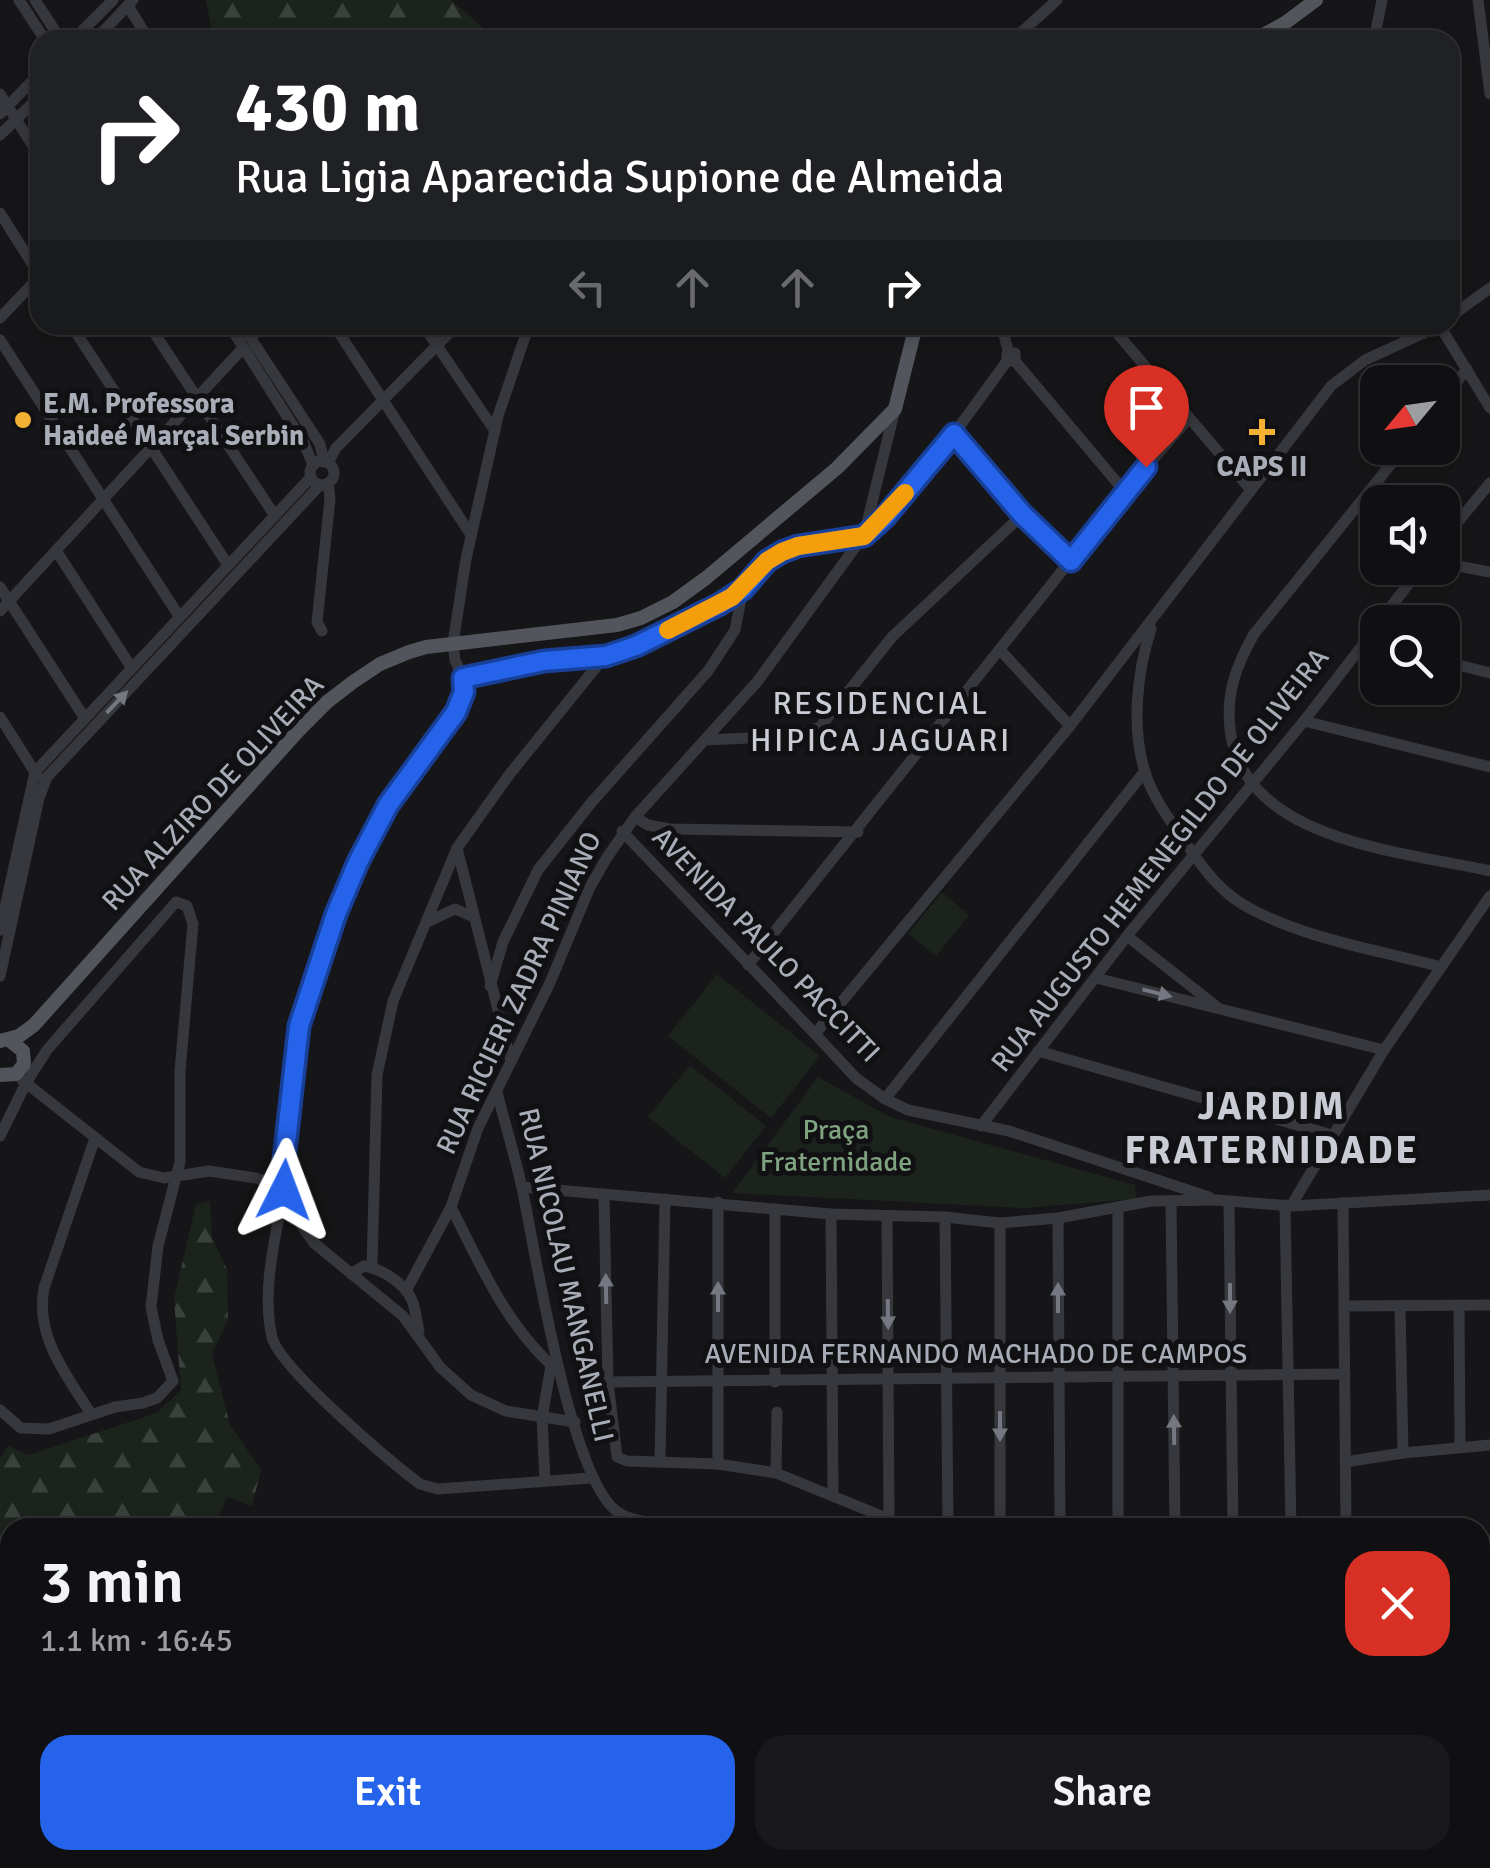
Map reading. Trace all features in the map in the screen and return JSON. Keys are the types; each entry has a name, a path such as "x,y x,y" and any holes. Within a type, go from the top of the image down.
{"main road":[{"path":"1270,30 1316,0"},
{"name":"RUA ALZIRO DE OLIVEIRA","path":"4,1040 34,1025 327,702 380,664 426,646 617,625 673,602 837,468 894,409 913,335"},
{"name":"RUA ALZIRO DE OLIVEIRA","path":"10,1078 25,1057 34,1025"},
{"name":"RUA ALZIRO DE OLIVEIRA","path":"4,1040 20,1046 25,1057"}],"street":[{"path":"19,0 38,30"},
{"path":"35,0 54,30"},
{"path":"83,30 113,0"},
{"path":"1024,30 1057,0"},
{"path":"1376,30 1382,0"},
{"path":"1478,0 1490,94"},
{"path":"104,30 130,3 144,30"},
{"path":"4,110 30,83"},
{"path":"0,94 4,110 16,118 30,140"},
{"path":"0,135 30,105"},
{"path":"0,212 30,260"},
{"path":"0,318 30,286"},
{"path":"1460,310 1490,288"},
{"path":"77,335 228,565"},
{"path":"156,335 275,516"},
{"path":"239,335 247,343"},
{"path":"245,335 321,473 330,499 316,622 322,631"},
{"path":"5,606 255,335"},
{"path":"340,335 472,536"},
{"path":"430,335 495,430"},
{"path":"40,777 52,770 321,473 336,448 446,335"},
{"path":"526,335 495,430 466,560 453,644 464,692 456,712 388,805 336,914 299,1026 282,1178 296,1216 314,1243 410,1318 440,1367 472,1395 506,1411 576,1422"},
{"path":"1003,335 1010,358 1126,492"},
{"path":"1118,335 1250,489"},
{"path":"816,1034 1070,726 1331,386 1348,371 1420,335"},
{"path":"1446,335 1490,408"},
{"path":"0,340 180,616"},
{"path":"463,678 544,661 606,656 651,638 743,589 767,561 782,552 864,536 885,517 954,434 1010,358"},
{"path":"1460,378 1467,369"},
{"name":"RUA RICIERI ZADRA PINIANO","path":"406,1291 450,1207 478,1128 549,984 590,887 622,832 756,682 864,536 894,409"},
{"path":"748,966 1189,418"},
{"path":"954,434 1022,514 1071,561"},
{"path":"1390,465 1254,634 1237,664 1230,690 1230,728 1238,762 1272,806 1308,826 1347,840 1490,871"},
{"path":"0,930 3,896 40,777 84,718 275,516 321,473"},
{"path":"1460,519 1490,483"},
{"path":"706,740 794,736 820,728 892,637 1022,514"},
{"path":"57,552 132,668"},
{"path":"1460,566 1490,572"},
{"name":"RUA AUGUSTO HEMENEGILDO DE OLIVEIRA","path":"1393,605 1408,585"},
{"path":"0,587 5,606 84,718"},
{"path":"490,986 503,942 538,870 708,672 735,630 743,589"},
{"path":"1159,613 1150,632 1140,677 1138,713 1144,772 1154,795 1220,888 1276,922 1442,966"},
{"path":"1002,651 1070,726"},
{"path":"372,1267 378,1075 394,1001 457,848 508,776 606,656"},
{"name":"RUA AUGUSTO HEMENEGILDO DE OLIVEIRA","path":"981,1126 1250,782 1360,657"},
{"path":"1460,666 1490,673"},
{"path":"0,717 40,777 0,976"},
{"path":"1304,721 1490,767"},
{"path":"885,1099 1144,772"},
{"path":"635,817 670,829 858,832"},
{"name":"AVENIDA PAULO PACCITTI","path":"622,832 816,1034 840,1064 885,1099 908,1110 1009,1131 1223,1200"},
{"path":"457,848 511,1061"},
{"path":"1290,1518 1288,1206 1384,1050 1490,896"},
{"path":"0,1136 10,1078 47,1050 176,902 187,906 194,924 180,1071 178,1178 158,1246 152,1296 154,1326 172,1375 168,1390 143,1403 49,1429 21,1428 0,1410"},
{"path":"425,923 455,909 474,917"},
{"path":"1127,936 1219,1008"},
{"path":"1096,978 1384,1050"},
{"path":"1038,1051 1332,1136"},
{"path":"10,1078 139,1172 154,1178 178,1178 198,1170 209,1171 264,1180 284,1190"},
{"name":"RUA NICOLAU MANGANELLI","path":"497,1092 522,1186 546,1320 591,1478 614,1510 630,1518"},
{"path":"92,1414 52,1351 40,1309 95,1138"},
{"path":"1149,1177 1151,1201"},
{"path":"522,1186 831,1214 945,1217 1000,1223 1058,1218 1151,1201 1223,1200 1288,1206 1490,1195"},
{"path":"284,1190 271,1285 270,1328 278,1352 298,1376 420,1484 438,1490 591,1478"},
{"path":"604,1196 608,1382 617,1457 632,1462 718,1464 776,1473 889,1518 887,1216"},
{"path":"660,1461 664,1199"},
{"path":"1223,1200 1233,1518"},
{"path":"718,1202 718,1464"},
{"path":"1171,1203 1175,1518"},
{"path":"1343,1203 1346,1518"},
{"path":"450,1207 506,1313 528,1344 562,1376"},
{"path":"1118,1207 1118,1518"},
{"path":"775,1209 775,1382"},
{"path":"831,1214 833,1494"},
{"path":"945,1217 948,1518"},
{"path":"1058,1218 1060,1518"},
{"path":"1000,1223 1000,1518"},
{"path":"350,1274 359,1267 372,1267 406,1291 412,1302 410,1318"},
{"path":"1345,1306 1490,1304"},
{"path":"1459,1306 1460,1447"},
{"path":"1400,1307 1403,1452"},
{"path":"545,1481 542,1418 552,1366"},
{"name":"AVENIDA FERNANDO MACHADO DE CAMPOS","path":"608,1382 1344,1374"},
{"path":"776,1412 776,1473"},
{"path":"1345,1462 1403,1452 1490,1445"}],"green space":[{"path":"206,0 451,0 486,30 212,30"},
{"path":"942,892 969,915 936,956 908,934"},
{"path":"717,974 820,1056 771,1118 668,1036"},
{"path":"690,1065 766,1126 725,1178 648,1117"},
{"name":"Praça Fraternidade","path":"818,1077 890,1117 1135,1185 1136,1199 1025,1208 732,1193"},
{"path":"210,1201 212,1238 227,1269 228,1320 212,1354 230,1425 261,1470 252,1506 227,1497 218,1518 0,1518 0,1458 8,1446 29,1455 157,1413 181,1390 174,1299 196,1204"}],"slow traffic":[{"path":"668,630 732,597 767,561 782,552 864,536 905,493"}],"place":[{"name":"E.M. Professora Haideé Marçal Serbin","path":"23,420"},
{"name":"CAPS II","path":"1262,432"}],"district":[{"name":"RESIDENCIAL HIPICA JAGUARI","path":"881,722"},
{"name":"JARDIM FRATERNIDADE","path":"1272,1128"}],"route":[{"path":"284,1190 282,1178 299,1026 336,914 388,805 456,712 464,692 463,678 544,661 606,656 636,646 720,604 743,589 767,561 782,552 864,536 885,517 954,434 1022,514 1071,561 1146,467"}]}
